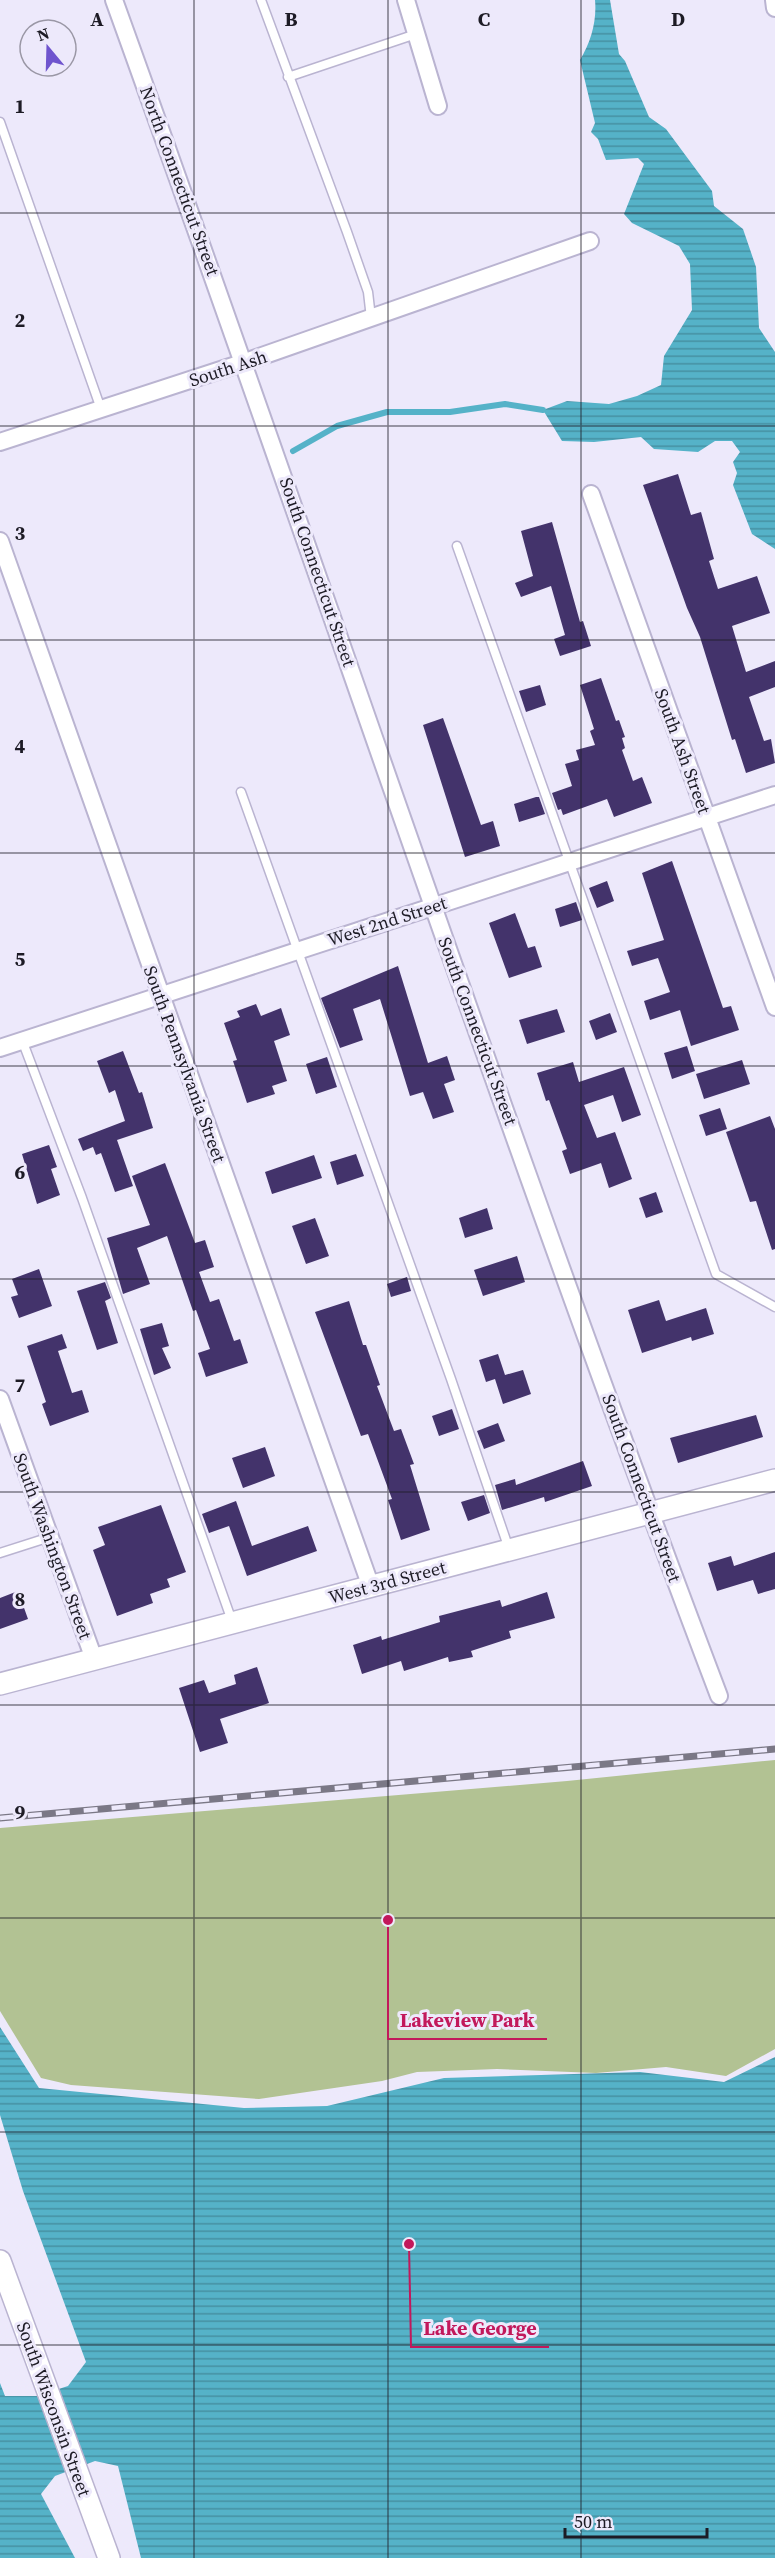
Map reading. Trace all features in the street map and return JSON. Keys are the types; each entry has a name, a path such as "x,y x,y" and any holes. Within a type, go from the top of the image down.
{"street":[{"name":"North Connecticut Street","path":"114,0 245,362"},
{"path":"406,0 438,106"},
{"path":"774,0 775,8"},
{"name":"South Ash","path":"0,442 245,362 590,241"},
{"name":"South Connecticut Street","path":"245,362 433,906 650,1513 719,1696"},
{"name":"South Ash Street","path":"591,494 775,1007"},
{"name":"South Pennsylvania Street","path":"0,541 371,1587"},
{"name":"West 2nd Street","path":"0,1048 775,795"},
{"name":"South Washington Street","path":"0,1399 94,1659"},
{"name":"West 3rd Street","path":"0,1684 775,1480"},
{"name":"South Wisconsin Street","path":"0,2261 109,2558"}],"lane":[{"path":"261,0 354,251 368,292 372,318"},
{"path":"288,77 416,34"},
{"path":"0,122 101,409"},
{"path":"457,546 716,1274 775,1307"},
{"path":"241,792 296,951 412,1269 509,1549"},
{"path":"22,1041 82,1198 232,1622"},
{"path":"0,1553 50,1537"}],"green space":[{"path":"775,1760 775,2049 726,2076 666,2067 596,2073 497,2069 417,2072 382,2081 259,2099 71,2085 41,2078 0,2011 0,1828 567,1781"}],"water":[{"path":"595,0 610,0 619,54 625,61 649,117 666,129 712,191 714,206 743,229 756,267 759,328 775,352 775,549 752,534 733,485 737,473 733,462 740,452 732,441 715,441 698,452 654,449 641,437 594,442 562,441 543,410 567,401 609,404 637,396 661,385 664,356 692,310 690,264 679,246 632,223 624,214 644,164 638,158 606,160 598,139 591,132 595,123 580,60 592,31"},
{"path":"0,2027 39,2088 244,2108 327,2106 444,2078 640,2072 724,2082 775,2057 775,2558 141,2558 118,2466 95,2461 55,2476 41,2494 75,2558 0,2558 0,2383 5,2396 37,2396 68,2386 86,2362 23,2191 0,2115"}],"building":[{"path":"678,474 691,515 701,512 714,559 709,561 718,589 757,576 770,613 732,626 746,672 775,661 775,687 749,697 764,741 771,739 775,763 746,773 735,739 732,740 700,637 687,608 643,485"},
{"path":"552,522 580,622 583,621 591,646 560,656 554,639 565,635 551,586 521,597 515,583 533,576 521,531"},
{"path":"601,678 616,721 619,720 625,737 622,738 625,748 622,750 633,781 642,777 652,803 614,817 607,799 563,815 561,809 558,810 552,793 572,786 565,764 579,760 576,750 595,745 590,731 594,729 580,685"},
{"path":"540,685 546,705 526,712 519,691"},
{"path":"443,718 481,825 493,821 500,846 465,857 423,725"},
{"path":"539,797 545,814 519,822 514,804"},
{"path":"672,861 723,1008 731,1006 739,1030 691,1046 680,1010 650,1020 644,1001 670,992 658,958 632,966 627,951 664,940 642,873"},
{"path":"607,881 614,901 597,908 589,888"},
{"path":"576,902 582,920 560,927 555,909"},
{"path":"515,913 528,948 535,946 542,967 509,978 489,923"},
{"path":"398,966 428,1063 447,1056 455,1080 444,1084 454,1112 433,1119 423,1092 410,1096 380,999 353,1009 363,1040 340,1048 321,998"},
{"path":"256,1004 261,1016 281,1008 290,1035 274,1041 287,1081 272,1086 275,1094 247,1103 233,1061 237,1060 224,1023 240,1017 237,1011"},
{"path":"557,1009 565,1032 527,1044 519,1020"},
{"path":"610,1013 617,1032 596,1040 589,1021"},
{"path":"687,1046 695,1071 672,1079 664,1053"},
{"path":"123,1051 139,1093 142,1092 153,1128 117,1140 133,1186 115,1192 101,1153 96,1155 93,1147 83,1151 78,1139 125,1121 115,1090 109,1093 97,1061"},
{"path":"327,1057 337,1087 316,1094 306,1064"},
{"path":"742,1060 750,1084 704,1099 696,1074"},
{"path":"573,1062 579,1082 624,1067 641,1115 622,1122 613,1095 584,1105 597,1138 615,1132 632,1179 609,1188 601,1163 570,1174 562,1151 567,1149 549,1100 546,1101 537,1073"},
{"path":"720,1108 727,1129 706,1136 699,1115"},
{"path":"770,1116 775,1129 775,1249 772,1250 756,1201 750,1202 726,1132"},
{"path":"49,1145 57,1167 51,1169 60,1195 37,1204 22,1154"},
{"path":"356,1154 364,1176 337,1185 330,1162"},
{"path":"314,1155 322,1178 272,1194 265,1172"},
{"path":"165,1163 195,1243 205,1240 214,1267 199,1272 210,1302 219,1299 234,1341 240,1339 248,1363 206,1377 198,1353 210,1349 196,1310 193,1311 167,1236 137,1248 150,1284 123,1294 107,1238 150,1225 132,1176"},
{"path":"656,1192 663,1212 646,1218 639,1198"},
{"path":"487,1208 493,1229 465,1238 459,1218"},
{"path":"315,1218 329,1256 306,1264 292,1226"},
{"path":"517,1256 525,1282 483,1296 474,1270"},
{"path":"39,1269 52,1306 19,1318 11,1297 18,1295 12,1279"},
{"path":"407,1277 411,1291 391,1297 387,1284"},
{"path":"105,1282 111,1298 105,1301 118,1343 97,1350 77,1291"},
{"path":"659,1300 666,1321 706,1308 714,1334 692,1341 691,1337 642,1353 628,1310"},
{"path":"349,1301 363,1345 366,1345 380,1385 377,1386 394,1431 401,1429 414,1464 410,1465 430,1530 401,1540 388,1500 392,1499 368,1434 361,1436 315,1312"},
{"path":"162,1323 169,1346 162,1348 171,1368 154,1375 140,1329"},
{"path":"62,1334 67,1348 58,1351 72,1393 82,1390 89,1412 50,1426 42,1404 46,1402 27,1346"},
{"path":"498,1354 505,1375 523,1370 531,1394 503,1404 495,1379 486,1382 479,1360"},
{"path":"452,1409 459,1429 439,1436 432,1416"},
{"path":"756,1415 763,1437 678,1463 670,1438"},
{"path":"498,1423 505,1441 484,1449 477,1431"},
{"path":"265,1447 275,1476 243,1488 232,1458"},
{"path":"583,1461 592,1486 545,1502 544,1497 502,1510 495,1485 515,1479 516,1485"},
{"path":"484,1495 490,1513 468,1521 461,1502"},
{"path":"236,1501 252,1546 308,1526 317,1551 247,1576 229,1526 209,1533 202,1514"},
{"path":"161,1505 186,1572 167,1579 170,1587 150,1594 153,1603 117,1616 93,1550 105,1545 98,1527"},
{"path":"775,1552 775,1589 758,1594 753,1580 717,1591 708,1563 731,1556 734,1566"},
{"path":"18,1591 28,1619 0,1629 0,1598"},
{"path":"547,1592 555,1618 509,1631 511,1638 471,1651 473,1657 449,1662 448,1657 404,1671 401,1661 362,1674 353,1645 381,1636 382,1640 440,1622 439,1616 500,1600 502,1607"},
{"path":"257,1667 269,1703 220,1719 228,1743 200,1752 179,1688 204,1680 209,1693 236,1684 234,1675"}],"waterway":[{"path":"293,451 337,426 387,412 450,412 505,404 543,410"}],"railway":[{"path":"0,1818 775,1749"}],"place":[{"name":"Lakeview Park","path":"388,1920"},
{"name":"Lake George","path":"409,2244"}]}
